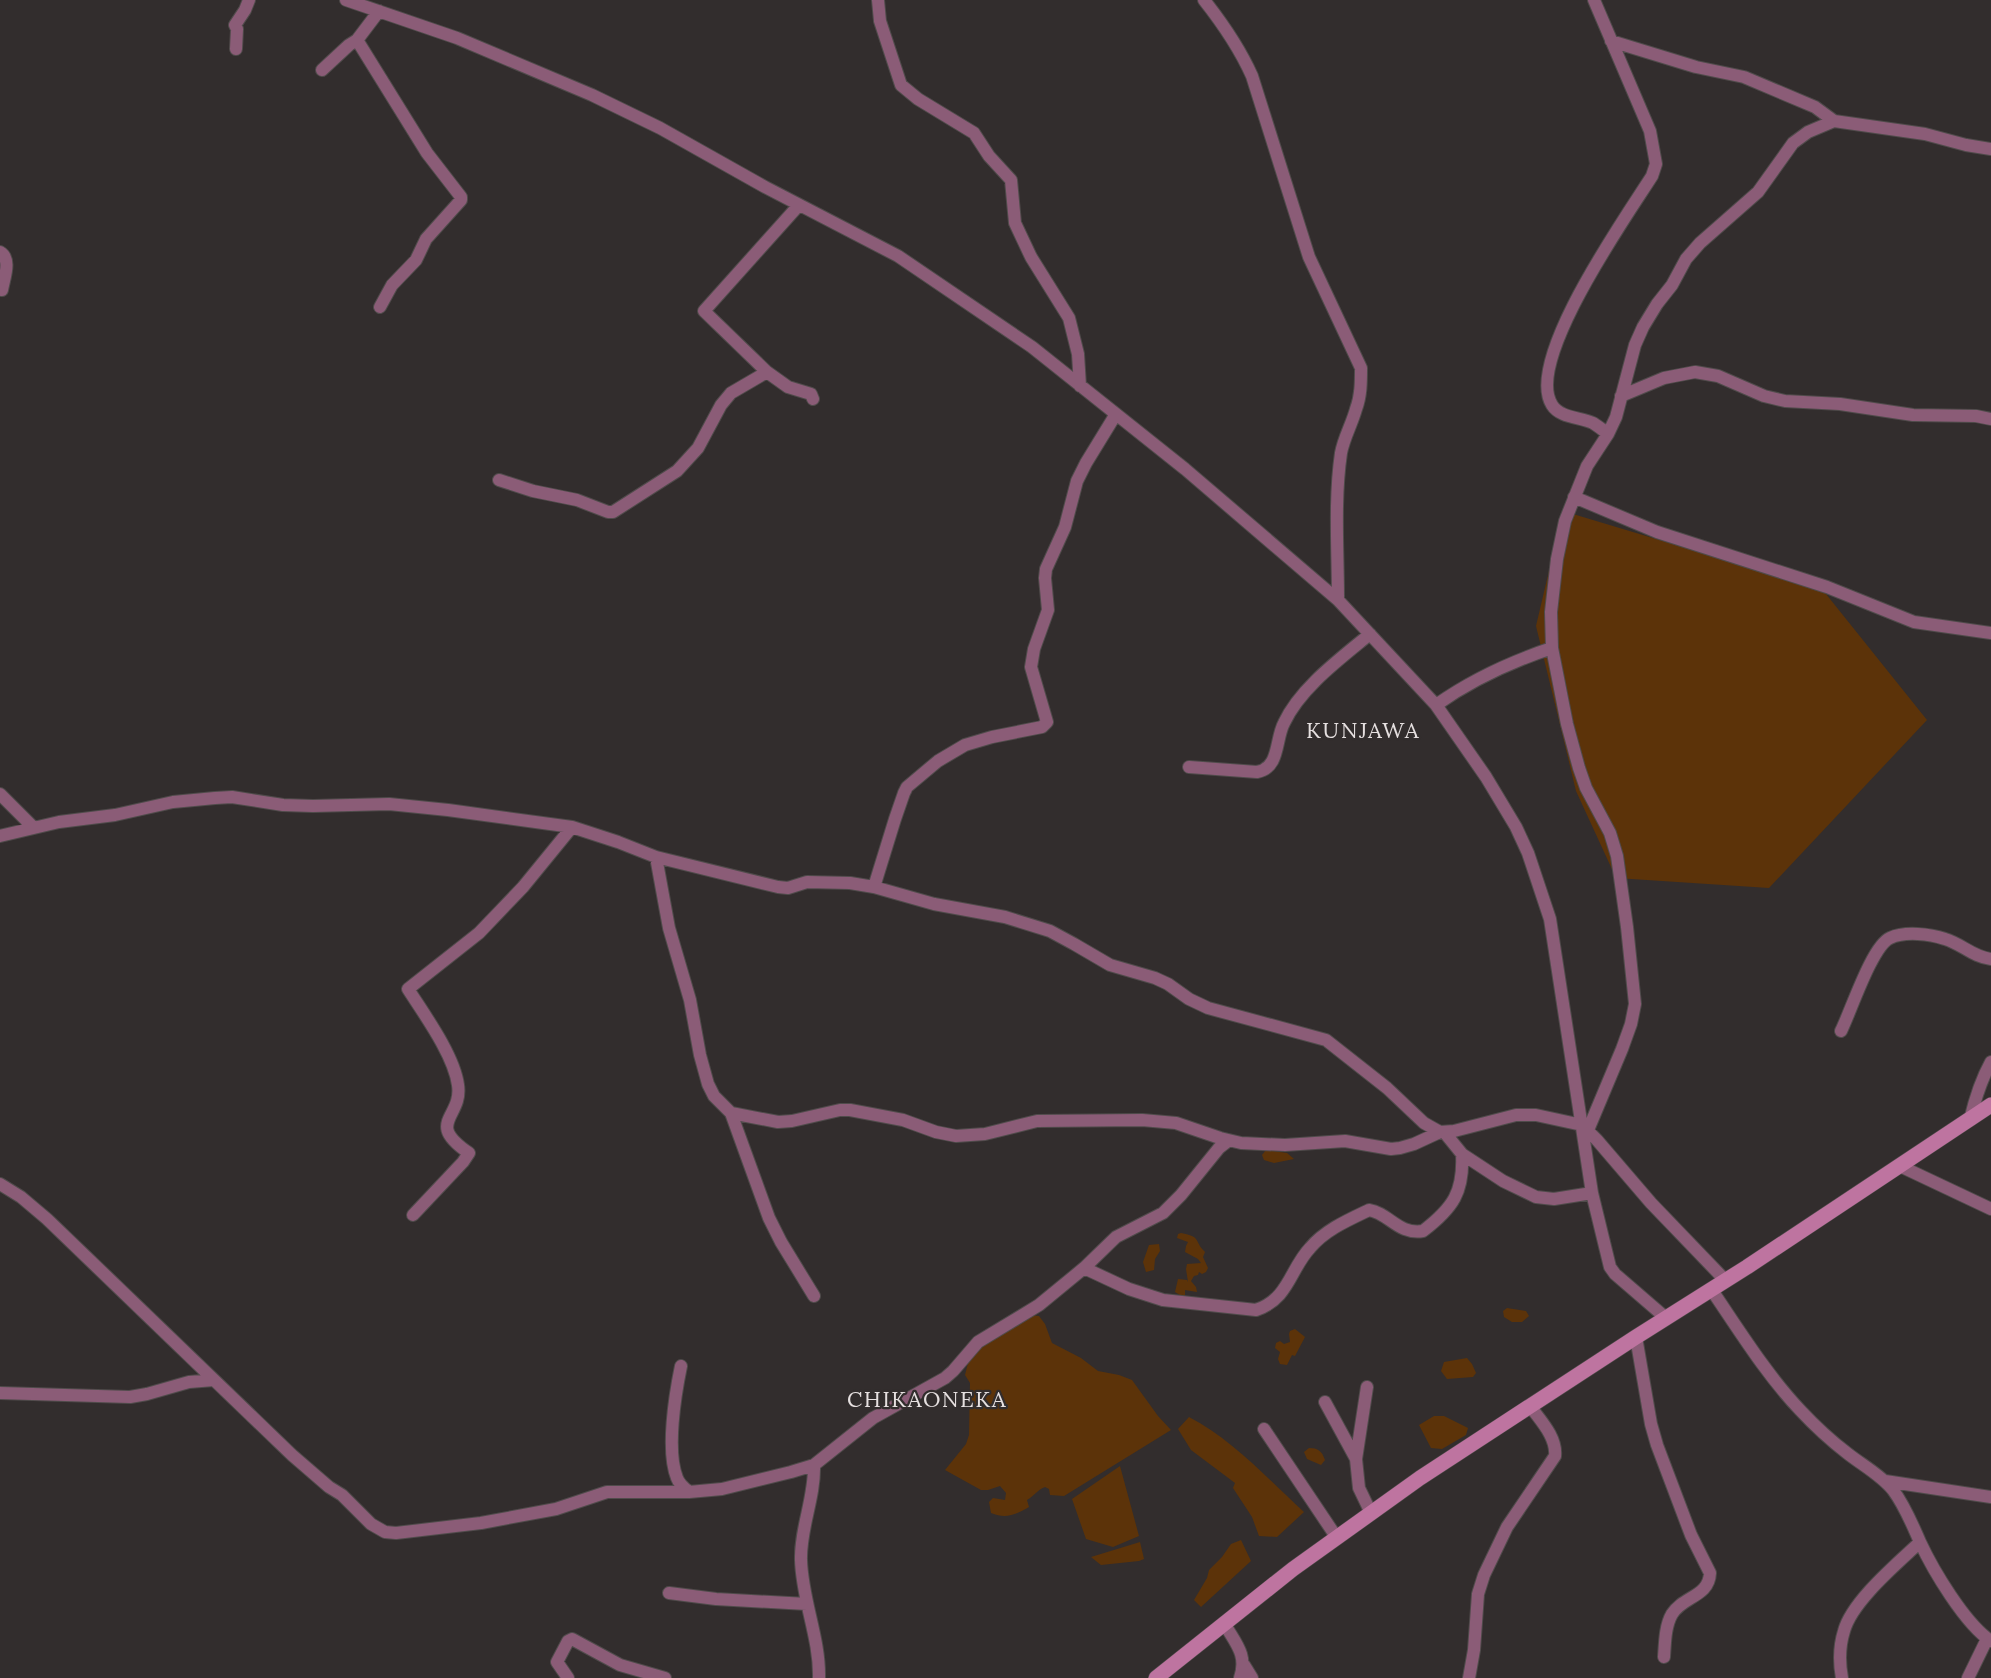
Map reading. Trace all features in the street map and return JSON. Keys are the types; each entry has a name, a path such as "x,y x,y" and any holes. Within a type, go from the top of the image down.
{"main road":[{"path":"1156,1678 1293,1569 1371,1513 1530,1406 1747,1267 1991,1105"}],"street":[{"path":"236,49 237,29 235,25 249,0"},
{"path":"346,0 381,7 592,95 660,128 799,205 898,256 1032,347 1185,469 1338,600 1436,705 1486,777 1516,827 1528,853 1550,919 1558,957 1568,1040 1585,1127 1592,1193 1611,1270 1666,1318"},
{"path":"878,0 880,21 901,85 918,99 974,133 989,156 1011,180 1015,223 1030,257 1069,318 1078,354 1080,386"},
{"path":"1204,0 1241,51 1252,76 1309,257 1361,368 1357,408 1346,434 1339,478 1338,600"},
{"path":"1594,0 1650,131 1656,164 1652,176 1598,260 1576,300 1553,349 1546,389 1554,408 1563,414 1595,424 1608,434"},
{"path":"322,70 357,40 381,7"},
{"path":"357,40 427,153 461,197 460,202 426,239 416,260 392,285 380,307"},
{"path":"1611,41 1696,67 1744,77 1815,107 1834,121 1925,134 1991,149"},
{"path":"1585,1127 1622,1049 1635,1004 1628,927 1617,856 1610,833 1579,768 1567,724 1552,648 1551,612 1557,559 1565,521 1587,466 1616,417 1635,345 1643,327 1672,285 1686,259 1700,243 1758,192 1793,143 1808,132 1834,121"},
{"path":"799,205 704,311 767,372 788,387 811,394 813,399"},
{"path":"0,252 4,254 7,261 2,290"},
{"path":"499,480 577,500 613,512 677,471 698,448 721,405 731,393 767,372"},
{"path":"1621,396 1664,378 1695,372 1718,376 1764,396 1785,401 1840,404 1913,415 1976,416 1991,419"},
{"path":"874,887 907,787 938,761 965,745 1042,727 1047,722 1031,667 1034,649 1048,610 1046,568 1065,527 1071,496 1077,481 1116,414"},
{"path":"1574,497 1657,532 1827,587 1914,622 1991,633"},
{"path":"1189,767 1257,772 1271,766 1282,725 1294,704 1329,669 1370,634"},
{"path":"1436,705 1452,693 1552,648"},
{"path":"0,794 33,827"},
{"path":"0,836 33,827 115,815 173,802 232,797 283,805 389,804 572,828 656,857 778,887 788,888 807,882 850,883 874,887 934,904 1005,917 1050,931 1110,965 1155,978 1208,1008 1326,1040 1387,1088 1424,1123 1442,1133 1462,1154 1503,1181 1536,1197 1554,1199 1592,1193"},
{"path":"413,1215 469,1153 454,1143 448,1132 448,1119 459,1093 456,1076 431,1023 408,989 479,933 523,887 572,828"},
{"path":"656,857 669,928 690,1000 708,1084 714,1096 731,1113 769,1218 814,1296"},
{"path":"1841,1031 1870,965 1881,945 1889,938 1915,934 1937,937 1959,944 1973,955 1991,959"},
{"path":"1970,1120 1983,1076 1991,1062"},
{"path":"731,1113 778,1122 844,1110 903,1120 936,1132 956,1136 985,1134 1037,1121 1142,1120 1176,1123 1228,1141 1241,1143 1285,1145 1345,1140 1391,1149 1414,1144 1442,1133 1516,1115 1536,1115 1585,1127 1651,1203 1725,1280"},
{"path":"0,1184 21,1197 47,1220 292,1455 342,1496 371,1524 385,1532 396,1533 540,1513 607,1492 689,1492 746,1484 814,1465 873,1418 945,1378 978,1342 1039,1305 1084,1268 1116,1237 1163,1213 1181,1195 1219,1148 1228,1141"},
{"path":"1084,1268 1129,1289 1163,1300 1256,1310 1281,1294 1289,1284 1304,1254 1316,1241 1336,1227 1369,1210 1401,1228 1424,1231 1442,1215 1457,1194 1462,1179 1462,1154"},
{"path":"1900,1166 1991,1209"},
{"path":"1711,1289 1780,1387 1800,1410 1846,1452 1885,1481 1900,1500 1920,1542 1949,1592 1974,1626 1989,1640 1968,1678"},
{"path":"1636,1337 1651,1424 1657,1445 1691,1535 1710,1573 1703,1591 1682,1603 1670,1617 1664,1657"},
{"path":"681,1366 674,1406 673,1461 677,1479 689,1492"},
{"path":"0,1393 130,1397 189,1382 214,1380"},
{"path":"1367,1387 1356,1459 1359,1488 1371,1513"},
{"path":"1324,1402 1356,1459"},
{"path":"1469,1678 1474,1650 1478,1594 1484,1575 1507,1527 1555,1456 1555,1447 1549,1433 1530,1406"},
{"path":"1264,1428 1337,1538"},
{"path":"814,1465 813,1493 801,1554 807,1604 818,1653 819,1678"},
{"path":"1885,1481 1991,1497"},
{"path":"1842,1678 1839,1658 1847,1623 1874,1588 1920,1542"},
{"path":"669,1593 716,1599 807,1604"},
{"path":"1224,1623 1242,1653 1244,1665 1252,1678"},
{"path":"568,1678 557,1662 568,1641 572,1639 576,1639 621,1665 665,1678"},
{"path":"1240,1678 1244,1665"}],"shaded area":[{"path":"1563,511 1822,589 1927,720 1769,888 1616,878 1576,791 1536,626"},
{"path":"1266,1150 1287,1153 1294,1159 1274,1163 1264,1160 1262,1155"},
{"path":"1181,1233 1192,1236 1196,1240 1205,1252 1203,1257 1208,1268 1202,1274 1199,1272 1191,1281 1197,1292 1185,1290 1183,1297 1175,1292 1178,1279 1188,1282 1187,1264 1201,1263 1185,1252 1188,1242 1177,1238"},
{"path":"1159,1244 1160,1251 1155,1259 1154,1270 1146,1272 1143,1262 1149,1245"},
{"path":"1507,1308 1526,1311 1529,1316 1522,1322 1512,1322 1504,1317 1503,1311"},
{"path":"1028,1315 1039,1316 1045,1324 1052,1343 1081,1358 1098,1371 1132,1380 1171,1430 1064,1496 1050,1495 1049,1489 1045,1487 1027,1500 1029,1507 1015,1514 1001,1516 991,1513 989,1502 993,1498 1005,1500 1006,1493 1000,1486 981,1490 945,1470 966,1444 969,1435 970,1383 965,1375 975,1346"},
{"path":"1295,1329 1305,1337 1295,1356 1292,1355 1287,1365 1280,1364 1278,1359 1280,1352 1275,1348 1276,1343 1290,1342 1290,1331"},
{"path":"1467,1358 1476,1373 1473,1377 1447,1379 1441,1371 1444,1362"},
{"path":"1434,1416 1444,1416 1468,1428 1466,1435 1442,1449 1431,1448 1419,1425"},
{"path":"1189,1417 1235,1448 1304,1512 1277,1537 1259,1536 1252,1517 1233,1488 1235,1483 1191,1450 1178,1429"},
{"path":"1309,1448 1317,1449 1322,1454 1325,1460 1321,1465 1307,1459 1304,1452"},
{"path":"1120,1466 1139,1536 1113,1547 1086,1539 1072,1499"},
{"path":"1241,1540 1251,1561 1201,1607 1194,1600 1209,1570 1231,1544"},
{"path":"1140,1542 1144,1559 1139,1561 1101,1565 1091,1557"}],"district":[{"name":"KUNJAWA","path":"1363,730"},
{"name":"CHIKAONEKA","path":"927,1399"}]}
